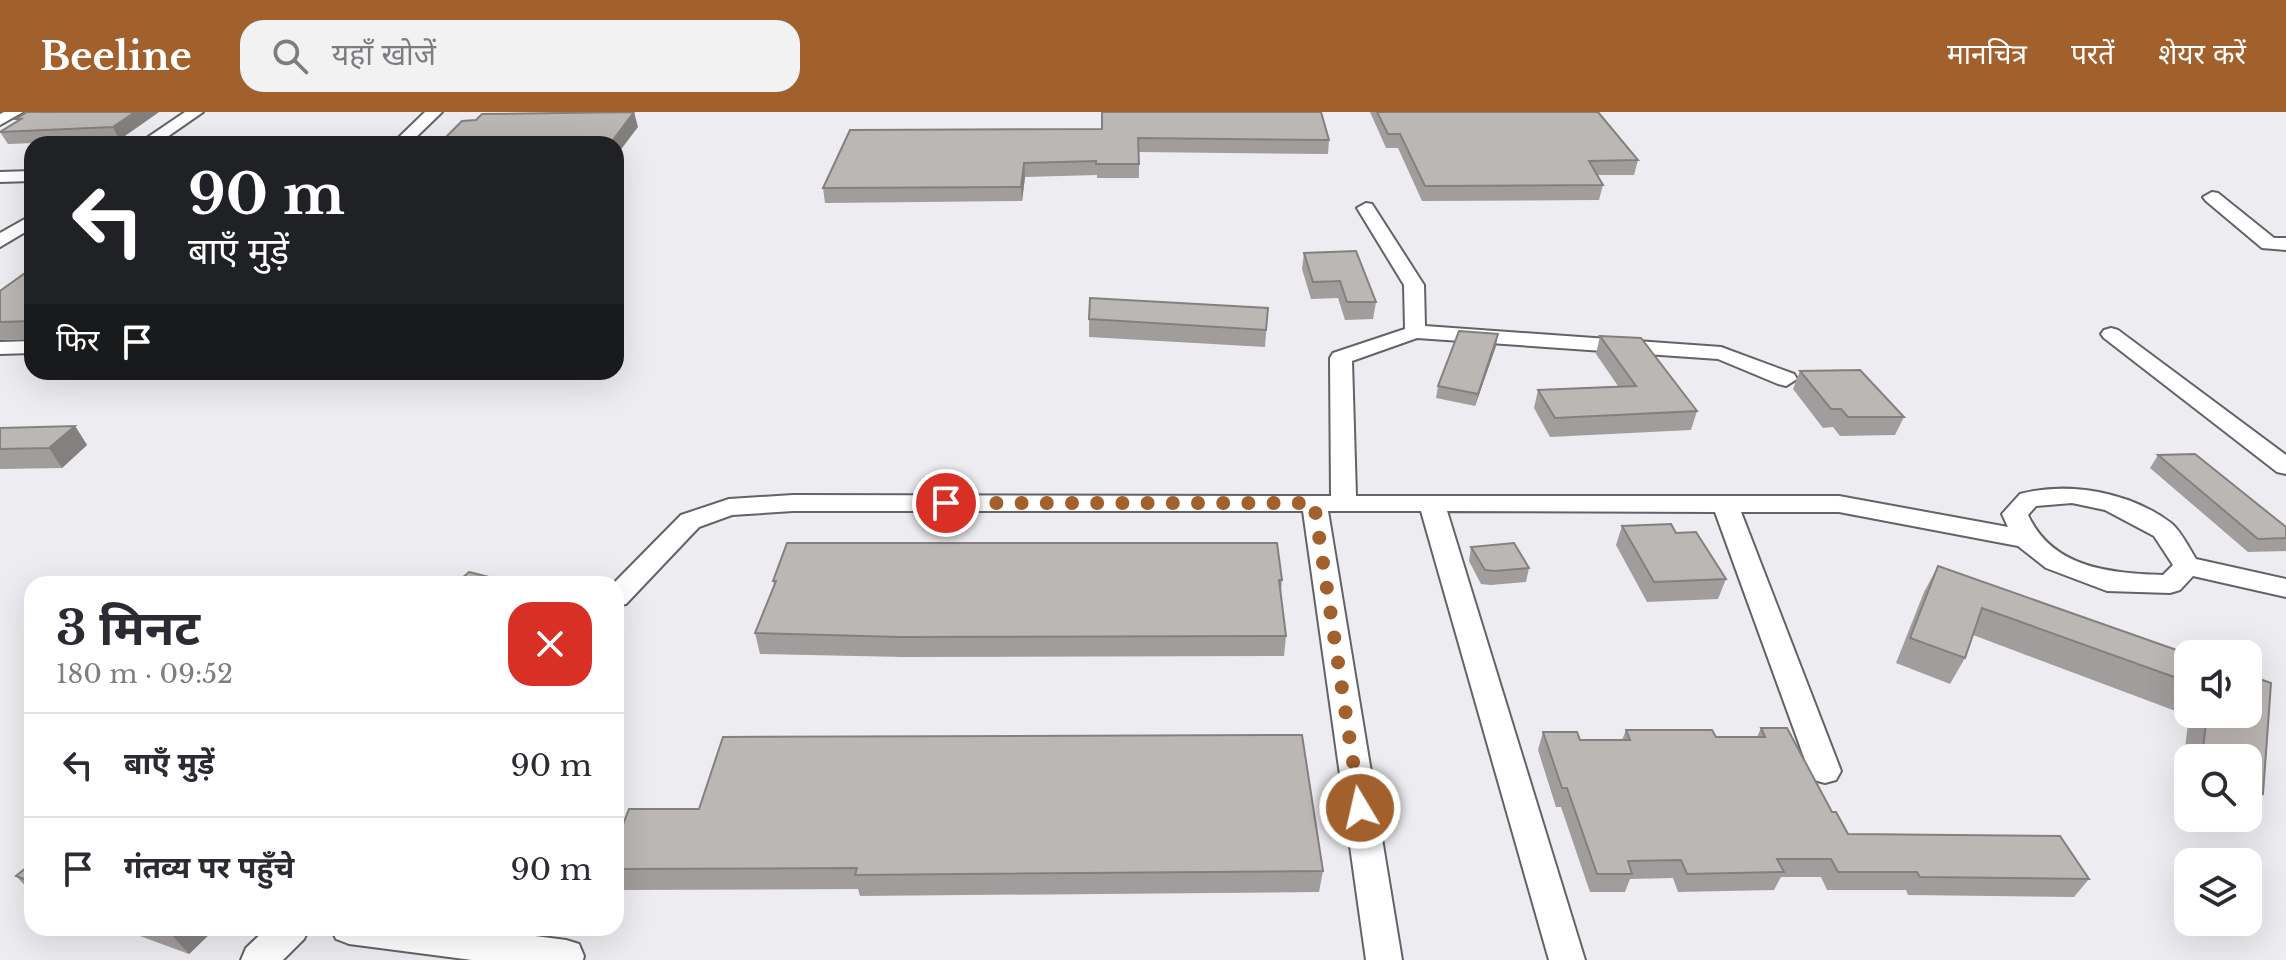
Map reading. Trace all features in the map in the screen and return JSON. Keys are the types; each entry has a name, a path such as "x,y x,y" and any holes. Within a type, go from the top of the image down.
{"street":[{"path":"0,120 15,112"},
{"path":"158,136 195,112"},
{"path":"408,136 434,112"},
{"path":"0,177 24,176"},
{"path":"2212,197 2269,244 2286,244"},
{"path":"1366,208 1414,285 1415,332"},
{"path":"0,241 24,225"},
{"path":"1384,960 1329,503 1341,358 1415,332 1721,353 1786,379"},
{"path":"2111,334 2286,467"},
{"path":"0,348 24,347"},
{"path":"2026,539 2015,514 2029,499 2072,495 2113,504 2163,530 2187,566 2286,588"},
{"path":"624,589 690,521 729,507 793,503 1839,504 2026,539 2055,562 2107,582 2170,584 2187,566"},
{"path":"1432,504 1567,960"},
{"path":"1725,504 1825,771"},
{"path":"259,960 283,936"},
{"path":"411,936 566,956 564,960"}],"building":[{"path":"27,112 135,112 113,127 0,132"},
{"path":"634,112 616,136 447,136 462,121 476,120 482,114"},
{"path":"1102,112 1321,112 1329,140 1138,138 1139,164 1096,164 1096,161 1024,163 1021,187 823,188 850,130 1102,129"},
{"path":"1377,112 1598,112 1638,160 1589,161 1603,185 1425,186 1400,134 1388,134"},
{"path":"1356,251 1376,302 1347,302 1340,281 1313,282 1304,253"},
{"path":"24,274 24,321 0,322 0,291"},
{"path":"1090,298 1268,308 1266,330 1089,319"},
{"path":"1459,331 1498,334 1478,394 1438,386"},
{"path":"1600,336 1641,338 1697,411 1555,418 1538,390 1636,386"},
{"path":"1860,370 1904,417 1848,417 1841,409 1831,409 1800,371"},
{"path":"75,426 49,448 0,449 0,428"},
{"path":"2195,454 2286,527 2286,538 2258,539 2158,455"},
{"path":"1671,524 1676,533 1696,532 1726,579 1654,582 1622,526"},
{"path":"787,543 1277,543 1286,636 900,637 755,633"},
{"path":"1514,543 1529,568 1485,570 1471,547"},
{"path":"1938,566 2174,649 2174,677 1982,608 1965,658 1910,638"},
{"path":"469,572 485,576 464,576"},
{"path":"2262,680 2271,683 2263,794 2262,744 2204,744 2205,728 2262,728"},
{"path":"1761,728 1787,728 1832,812 1836,812 1848,834 2060,836 2089,879 1920,877 1917,872 1838,872 1831,859 1777,859 1784,872 1687,874 1681,860 1628,861 1632,874 1597,874 1567,788 1562,788 1543,732 1577,732 1580,740 1630,740 1626,730 1712,730 1716,737 1765,737"},
{"path":"1302,735 1323,871 855,875 857,868 624,869 624,822 629,809 699,809 723,737"}],"route":[{"path":"946,503 1314,503 1360,808"}]}
